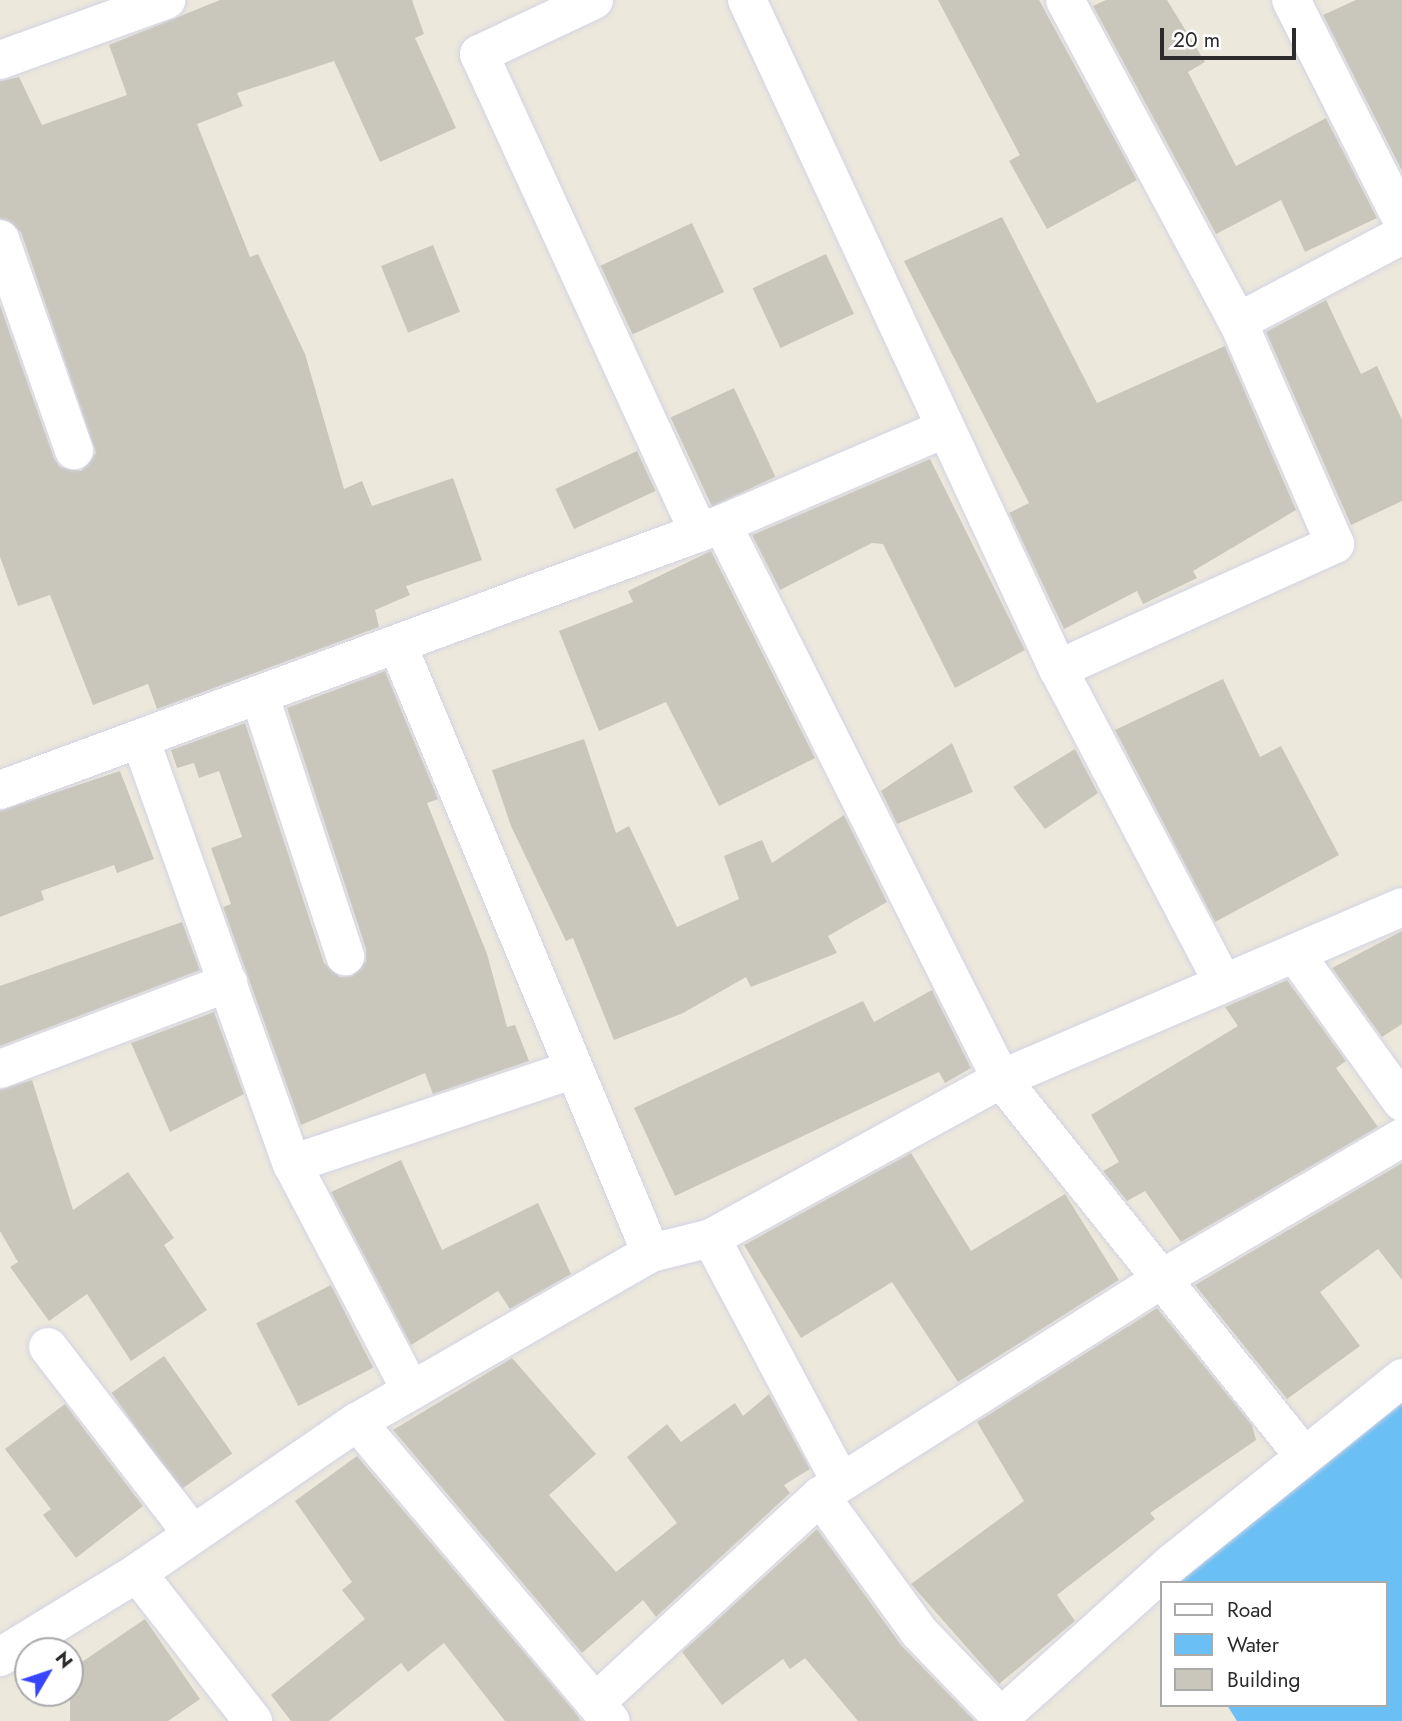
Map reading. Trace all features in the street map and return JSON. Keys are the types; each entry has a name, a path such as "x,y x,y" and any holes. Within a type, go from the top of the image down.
{"street":[{"path":"0,60 166,0"},
{"path":"594,0 479,54 711,528 1001,1079 1303,1454"},
{"path":"747,0 941,430 1058,669 1222,981"},
{"path":"1292,0 1402,220"},
{"path":"1058,669 1335,544 1238,323 1078,5"},
{"path":"1238,323 1402,235"},
{"path":"0,239 74,450"},
{"path":"0,790 141,741 711,528 941,430"},
{"path":"398,646 571,1070 651,1253"},
{"path":"260,697 345,956"},
{"path":"141,741 292,1164 411,1391"},
{"path":"0,1657 136,1573 191,1532 357,1422 651,1253 711,1238 1001,1079 1222,981 1296,955 1402,907"},
{"path":"1296,955 1402,1102"},
{"path":"0,1069 228,983"},
{"path":"292,1164 571,1070"},
{"path":"357,1422 603,1712 830,1489 1163,1278 1402,1138"},
{"path":"711,1238 830,1489 919,1632 1003,1719 1303,1454 1402,1378"},
{"path":"48,1347 191,1532"},
{"path":"136,1573 253,1721"}],"water":[{"path":"1402,1397 1402,1721 1237,1721 1228,1707 1388,1707 1388,1581 1165,1581"}],"building":[{"path":"220,0 412,0 424,34 415,38 456,128 380,162 334,61 237,93 243,106 197,124 250,257 258,254 305,354 344,489 362,481 372,506 453,478 482,560 406,586 410,595 375,610 379,627 157,709 148,684 93,705 50,595 18,606 0,557 0,305 54,458 60,467 81,471 96,453 21,232 0,218 0,81 19,77 42,125 127,95 109,45"},
{"path":"938,0 1039,0 1137,180 1047,229 1009,161 1020,155"},
{"path":"1106,0 1167,0 1205,62 1188,72 1236,166 1326,118 1377,218 1305,252 1281,200 1216,234 1093,6"},
{"path":"1356,0 1402,0 1402,171 1323,15"},
{"path":"1002,217 1097,403 1225,346 1296,510 1193,571 1197,578 1143,604 1137,591 1064,629 1009,513 1029,503 904,261"},
{"path":"692,223 724,292 633,335 600,266"},
{"path":"433,245 460,312 408,333 381,266"},
{"path":"826,254 854,314 780,348 753,288"},
{"path":"1326,300 1361,374 1377,366 1402,420 1402,501 1351,525 1266,332"},
{"path":"734,388 775,477 712,506 671,418"},
{"path":"637,451 656,491 574,529 555,489"},
{"path":"930,459 1025,650 955,688 883,544 872,543 780,590 752,535"},
{"path":"711,551 815,758 719,806 666,702 599,731 559,631 633,602 628,591"},
{"path":"385,671 438,799 427,803 487,954 507,1027 515,1025 529,1061 433,1094 425,1073 301,1125 223,907 231,904 211,848 242,837 219,771 199,778 194,763 177,768 171,750 245,723 324,963 340,977 352,976 366,961 366,949 287,708"},
{"path":"1223,679 1260,757 1281,746 1339,855 1215,922 1115,730"},
{"path":"584,739 616,833 629,826 677,927 739,899 724,856 762,840 772,863 844,815 887,902 828,936 837,953 751,987 746,977 683,1013 614,1040 573,938 566,941 511,826 492,770"},
{"path":"952,743 973,792 897,824 881,791"},
{"path":"1075,749 1098,793 1045,829 1013,787"},
{"path":"120,771 154,859 117,873 114,865 41,891 44,900 0,917 0,811"},
{"path":"182,922 200,970 0,1046 0,986"},
{"path":"1402,931 1402,1024 1382,1037 1332,968"},
{"path":"1287,980 1346,1061 1336,1068 1378,1127 1181,1242 1145,1191 1127,1201 1103,1171 1119,1162 1091,1115 1238,1026 1225,1007"},
{"path":"932,990 971,1068 945,1083 939,1072 675,1196 634,1108 863,1001 874,1022"},
{"path":"214,1012 244,1094 170,1132 131,1043"},
{"path":"32,1080 73,1210 128,1172 174,1238 164,1245 207,1310 131,1361 87,1294 49,1321 10,1267 18,1262 0,1231 0,1090"},
{"path":"911,1153 971,1251 1065,1194 1119,1280 958,1382 892,1282 801,1338 744,1245"},
{"path":"401,1160 442,1250 538,1203 571,1274 510,1309 498,1291 411,1345 331,1192"},
{"path":"1402,1163 1402,1280 1378,1249 1320,1292 1360,1346 1287,1399 1195,1285"},
{"path":"331,1285 373,1368 298,1406 256,1323"},
{"path":"1157,1308 1252,1425 1256,1440 1150,1513 1155,1519 1057,1595 1075,1621 999,1684 911,1584 1024,1501 977,1422"},
{"path":"164,1356 232,1453 180,1490 112,1393"},
{"path":"512,1358 596,1454 549,1495 616,1572 677,1523 627,1457 667,1424 681,1442 735,1403 743,1416 769,1394 810,1469 784,1485 790,1493 656,1617 643,1600 582,1653 393,1430"},
{"path":"65,1404 143,1506 76,1558 43,1515 51,1509 5,1449"},
{"path":"357,1456 581,1721 505,1721 444,1643 408,1672 401,1663 329,1721 291,1721 271,1695 365,1619 342,1590 352,1582 295,1501"},
{"path":"817,1529 901,1645 975,1721 858,1721 805,1658 790,1669 783,1659 722,1705 682,1652"},
{"path":"145,1619 200,1699 168,1721 70,1721 70,1707 84,1707 84,1660"}]}
